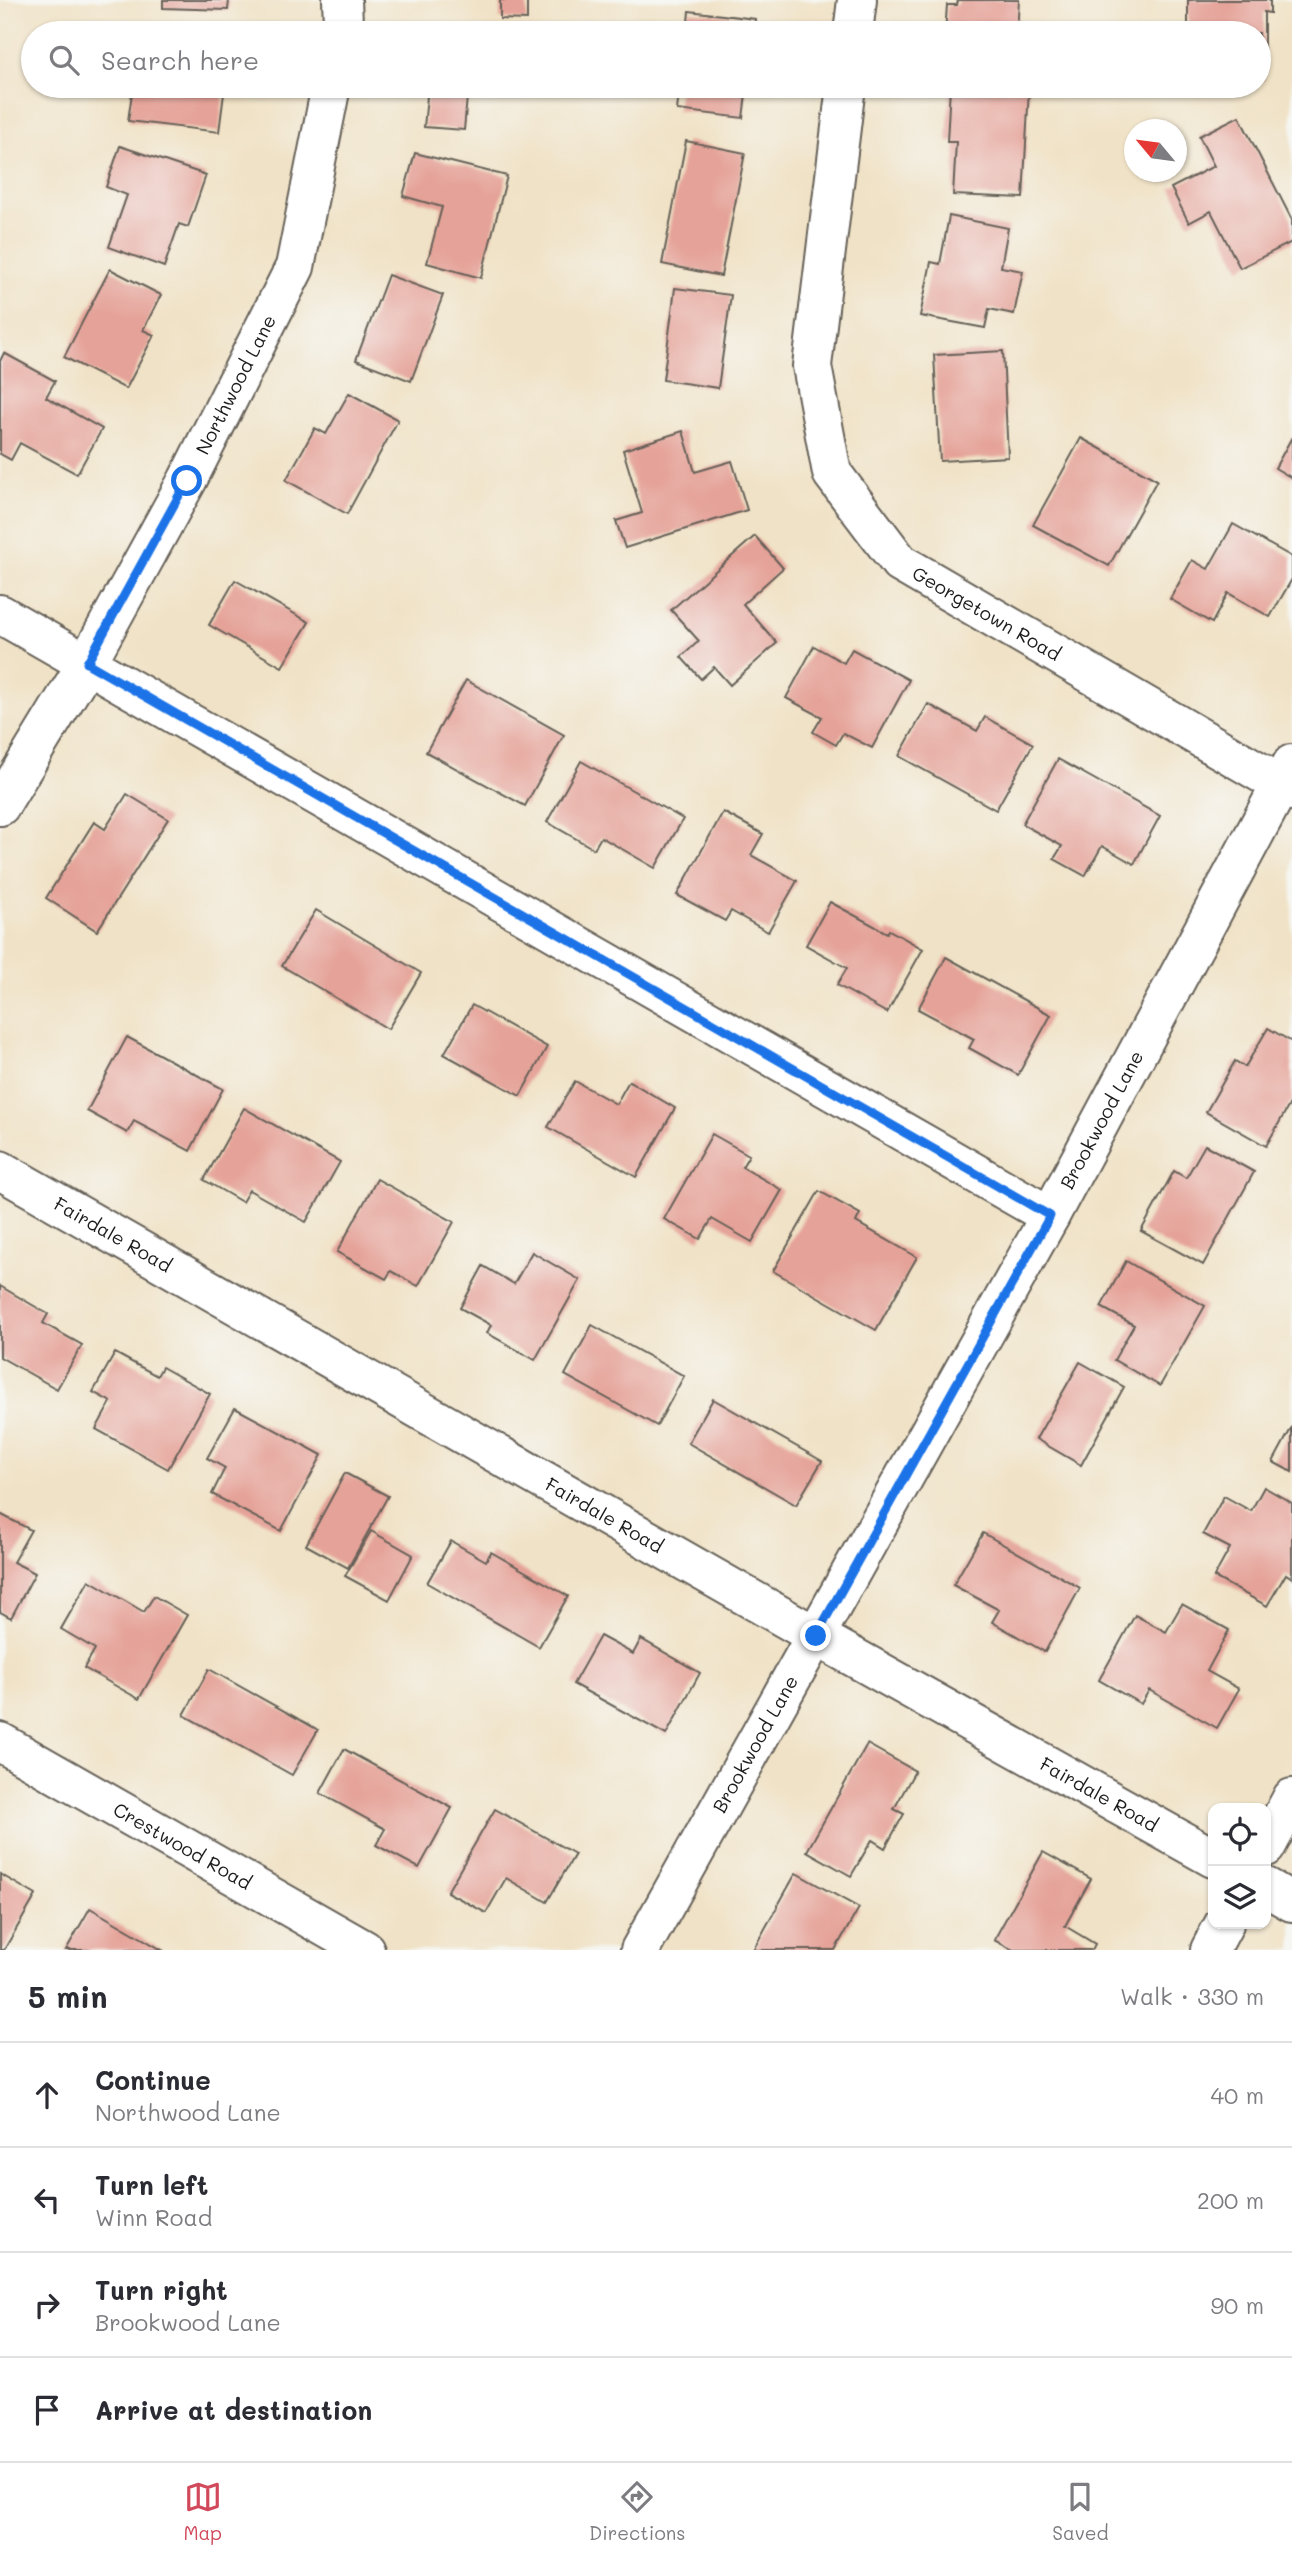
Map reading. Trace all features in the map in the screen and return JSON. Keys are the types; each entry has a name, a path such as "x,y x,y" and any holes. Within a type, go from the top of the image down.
{"street":[{"path":"341,0 343,21"},
{"path":"854,21 857,0"},
{"name":"Northwood Lane","path":"0,806 87,663 187,481 295,267 329,98"},
{"name":"Georgetown Road","path":"844,98 811,366 832,473 900,563 1288,780"},
{"path":"0,614 1050,1216"},
{"name":"Brookwood Lane","path":"640,1950 1050,1216 1288,780"},
{"name":"Fairdale Road","path":"0,1170 816,1636 1208,1855"},
{"name":"Crestwood Road","path":"0,1742 365,1950"},
{"path":"1271,1838 1292,1798"},
{"path":"1271,1890 1292,1902"},
{"path":"1209,1950 1221,1929"}],"building":[{"path":"163,0 229,0 228,10 163,8"},
{"path":"500,0 527,0 527,20 500,19"},
{"path":"958,0 1019,0 1018,21 946,21 947,5 957,5"},
{"path":"1188,0 1270,0 1270,13 1264,12 1264,21 1188,21"},
{"path":"689,11 755,19 755,21 688,21"},
{"path":"131,98 223,98 219,132 128,121"},
{"path":"427,98 467,98 464,130 424,127"},
{"path":"678,98 746,98 743,118 677,110"},
{"path":"949,98 1029,98 1023,198 953,195 956,142 947,142"},
{"path":"1239,116 1292,220 1292,242 1240,268 1211,211 1189,223 1171,188 1214,166 1199,136"},
{"path":"686,141 745,153 721,276 662,264"},
{"path":"120,146 206,175 188,227 179,224 164,267 109,247 127,195 106,187"},
{"path":"415,153 507,176 481,278 427,263 442,207 403,196"},
{"path":"949,216 1008,228 1001,267 1023,271 1014,314 989,309 985,328 920,316 931,262 940,264"},
{"path":"110,269 161,295 143,330 154,335 126,389 64,357"},
{"path":"388,275 443,295 411,381 356,360"},
{"path":"675,288 731,295 718,388 663,380"},
{"path":"1003,351 1008,457 940,461 934,355"},
{"path":"4,353 55,381 46,397 102,429 77,474 20,443 11,460 0,454 0,361"},
{"path":"349,393 398,420 347,514 286,480 315,428 326,434"},
{"path":"683,431 695,472 732,461 747,510 625,548 616,521 642,513 623,450"},
{"path":"1292,437 1292,478 1275,468"},
{"path":"1081,438 1157,480 1109,566 1033,525"},
{"path":"1233,524 1292,557 1292,579 1270,617 1228,593 1212,623 1170,599 1192,560 1208,569"},
{"path":"755,536 783,568 743,604 777,643 730,685 714,667 701,679 681,657 699,641 671,610"},
{"path":"235,580 309,622 282,667 209,625"},
{"path":"814,646 844,663 852,649 909,680 872,748 843,733 836,745 813,732 822,717 786,698"},
{"path":"466,680 564,735 525,806 426,752"},
{"path":"928,704 977,731 985,717 1033,744 996,810 899,756"},
{"path":"1058,759 1160,816 1134,864 1102,846 1085,876 1054,859 1062,846 1022,824"},
{"path":"581,761 683,819 655,868 601,837 594,849 547,822"},
{"path":"127,794 168,819 97,931 46,898 94,822 105,829"},
{"path":"723,812 763,834 751,855 797,881 768,932 731,911 725,921 677,895"},
{"path":"830,902 923,949 887,1013 837,985 847,968 806,945"},
{"path":"316,910 421,973 388,1029 282,966"},
{"path":"946,957 1051,1015 1018,1075 969,1048 974,1039 918,1009"},
{"path":"472,1005 547,1047 520,1096 444,1054"},
{"path":"1268,1028 1292,1042 1292,1100 1266,1146 1206,1112 1235,1061 1245,1067"},
{"path":"127,1037 223,1089 190,1151 134,1121 127,1133 87,1111"},
{"path":"575,1081 616,1104 629,1081 675,1108 636,1177 548,1127"},
{"path":"244,1108 340,1162 306,1222 249,1190 242,1202 204,1180"},
{"path":"712,1134 749,1155 742,1167 782,1190 752,1242 712,1219 700,1239 664,1219"},
{"path":"1205,1145 1254,1172 1203,1265 1141,1231 1174,1171 1186,1178"},
{"path":"377,1179 454,1222 418,1286 391,1271 386,1279 337,1252"},
{"path":"819,1191 860,1214 856,1222 917,1257 876,1330 773,1271"},
{"path":"532,1252 580,1280 535,1360 487,1333 491,1325 460,1308 483,1266 514,1284"},
{"path":"1126,1261 1205,1306 1160,1386 1114,1360 1134,1325 1101,1307"},
{"path":"0,1286 48,1314 43,1323 82,1345 57,1389 0,1357"},
{"path":"592,1325 684,1376 657,1426 565,1375"},
{"path":"115,1353 157,1376 162,1367 210,1394 168,1469 96,1429 111,1402 93,1392"},
{"path":"1080,1362 1124,1387 1081,1465 1036,1439"},
{"path":"713,1399 822,1461 796,1505 688,1443"},
{"path":"235,1408 322,1455 281,1531 212,1494 225,1468 207,1458"},
{"path":"1292,1427 1292,1472 1273,1462"},
{"path":"345,1473 388,1496 348,1568 306,1545"},
{"path":"1264,1487 1292,1503 1292,1578 1286,1574 1267,1606 1214,1577 1230,1548 1203,1534 1224,1496 1251,1511"},
{"path":"0,1514 31,1530 13,1562 35,1573 11,1618 0,1612"},
{"path":"371,1531 413,1555 389,1600 345,1576"},
{"path":"983,1533 1080,1588 1045,1652 992,1622 999,1610 953,1585"},
{"path":"451,1541 486,1561 491,1552 568,1596 539,1647 427,1583"},
{"path":"89,1580 144,1612 154,1596 187,1615 139,1699 84,1668 95,1649 61,1629"},
{"path":"1182,1604 1229,1630 1207,1671 1239,1689 1217,1728 1149,1690 1141,1704 1099,1680 1135,1615 1166,1632"},
{"path":"600,1636 633,1654 641,1639 700,1673 666,1735 573,1684"},
{"path":"209,1669 318,1730 292,1775 184,1715"},
{"path":"867,1744 915,1771 894,1809 904,1814 885,1848 872,1840 851,1876 807,1851"},
{"path":"344,1749 452,1808 419,1868 376,1845 385,1829 320,1793"},
{"path":"495,1809 575,1854 547,1902 506,1878 486,1913 447,1892"},
{"path":"1043,1852 1091,1879 1065,1926 1095,1944 1092,1950 1013,1950 994,1940"},
{"path":"796,1873 859,1908 835,1950 753,1950"},
{"path":"0,1874 36,1895 4,1950 0,1950"},
{"path":"90,1908 162,1950 66,1950"}],"route":[{"path":"187,481 87,663 1050,1216 816,1636"}]}
